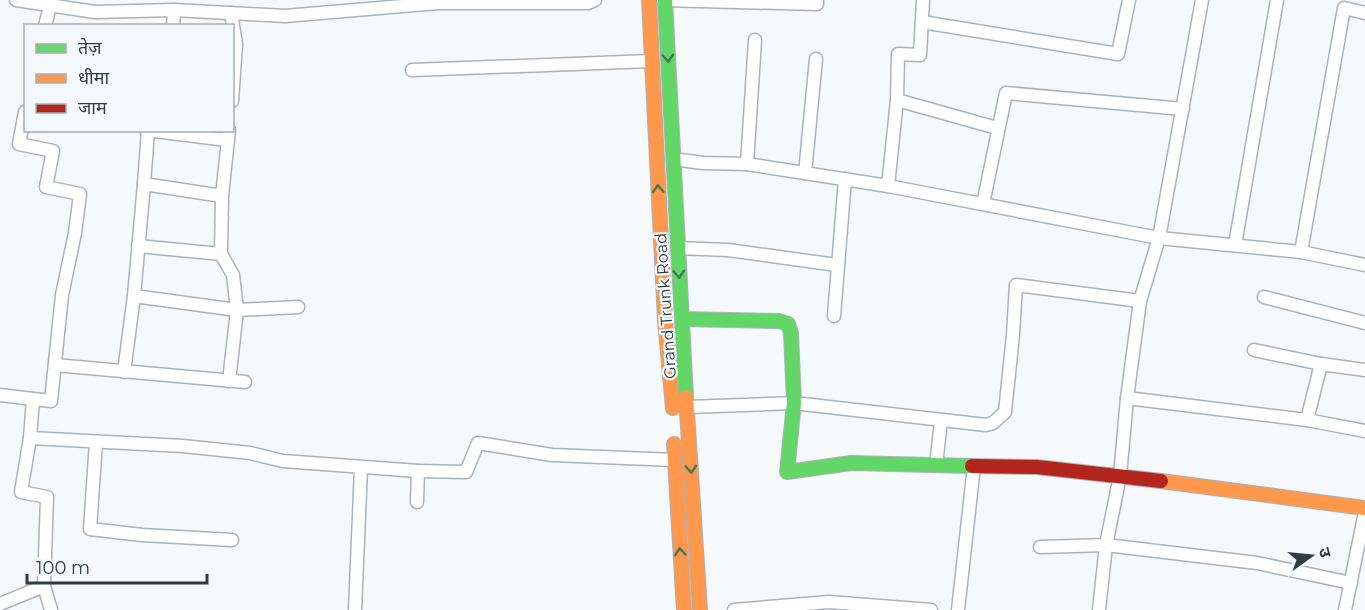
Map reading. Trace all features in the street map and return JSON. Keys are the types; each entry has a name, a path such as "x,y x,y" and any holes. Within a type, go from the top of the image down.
{"main road":[{"name":"Grand Trunk Road","path":"649,0 665,320 684,610"},
{"name":"Grand Trunk Road","path":"664,0 700,610"},
{"path":"682,320 779,321 788,324 791,333 794,404 787,471 851,463 1037,467 1120,476 1365,510"}],"street":[{"path":"16,0 50,6 96,6 285,16 438,2 559,1 588,3 595,0"},
{"path":"664,0 817,4 817,0"},
{"path":"888,186 897,100 898,54 920,55 923,0"},
{"path":"922,22 1118,54 1129,0"},
{"path":"1099,610 1106,545 1120,476 1127,398 1140,301 1159,238 1202,0"},
{"path":"1235,245 1277,0"},
{"path":"46,24 50,6"},
{"path":"1301,252 1344,8 1365,13"},
{"path":"173,24 174,10"},
{"path":"231,13 233,24"},
{"path":"234,32 236,44 234,72"},
{"path":"747,164 755,40"},
{"path":"805,173 816,59"},
{"path":"412,70 651,61"},
{"path":"983,204 1006,93 1183,109"},
{"path":"897,100 997,128"},
{"path":"0,395 51,401 62,295 75,233 80,194 46,187 53,151 19,144 24,116"},
{"path":"124,372 134,296 147,132"},
{"path":"167,132 228,135 222,196 221,254 233,275 237,310 229,381"},
{"path":"673,159 703,163 747,164 845,179 1159,238 1301,252 1365,265"},
{"path":"834,316 845,179"},
{"path":"144,184 222,196"},
{"path":"138,246 221,254"},
{"path":"677,248 728,250 837,265"},
{"path":"688,407 794,404 986,425 993,423 1005,412 1016,285 1140,301"},
{"path":"134,296 237,310 297,307"},
{"path":"1264,297 1365,323"},
{"path":"1254,350 1321,364 1365,370"},
{"path":"55,364 245,382"},
{"path":"1307,420 1321,364"},
{"path":"1127,398 1307,420 1365,431"},
{"path":"33,399 30,438 21,492 47,497 44,586 51,610"},
{"path":"936,465 941,421"},
{"path":"30,438 183,446 250,453 283,461 418,471 466,472 477,444 552,455 675,460"},
{"path":"96,442 90,529 142,535 232,540"},
{"path":"958,610 974,466"},
{"path":"355,610 361,468"},
{"path":"417,502 418,471"},
{"path":"1345,610 1365,510"},
{"path":"1040,547 1106,545 1257,563 1351,583"},
{"path":"0,604 44,586"},
{"path":"734,610 829,602 931,610"}],"traffic: fast":[{"path":"665,0 686,397"},
{"path":"682,319 779,321 788,324 791,333 794,403 787,472 851,463 972,466"}],"traffic: slow":[{"path":"649,0 665,320 673,408"},
{"path":"686,397 700,610"},
{"path":"674,444 684,610"},
{"path":"1161,481 1365,508"}],"traffic: jam":[{"path":"972,466 1037,467 1161,481"}]}
